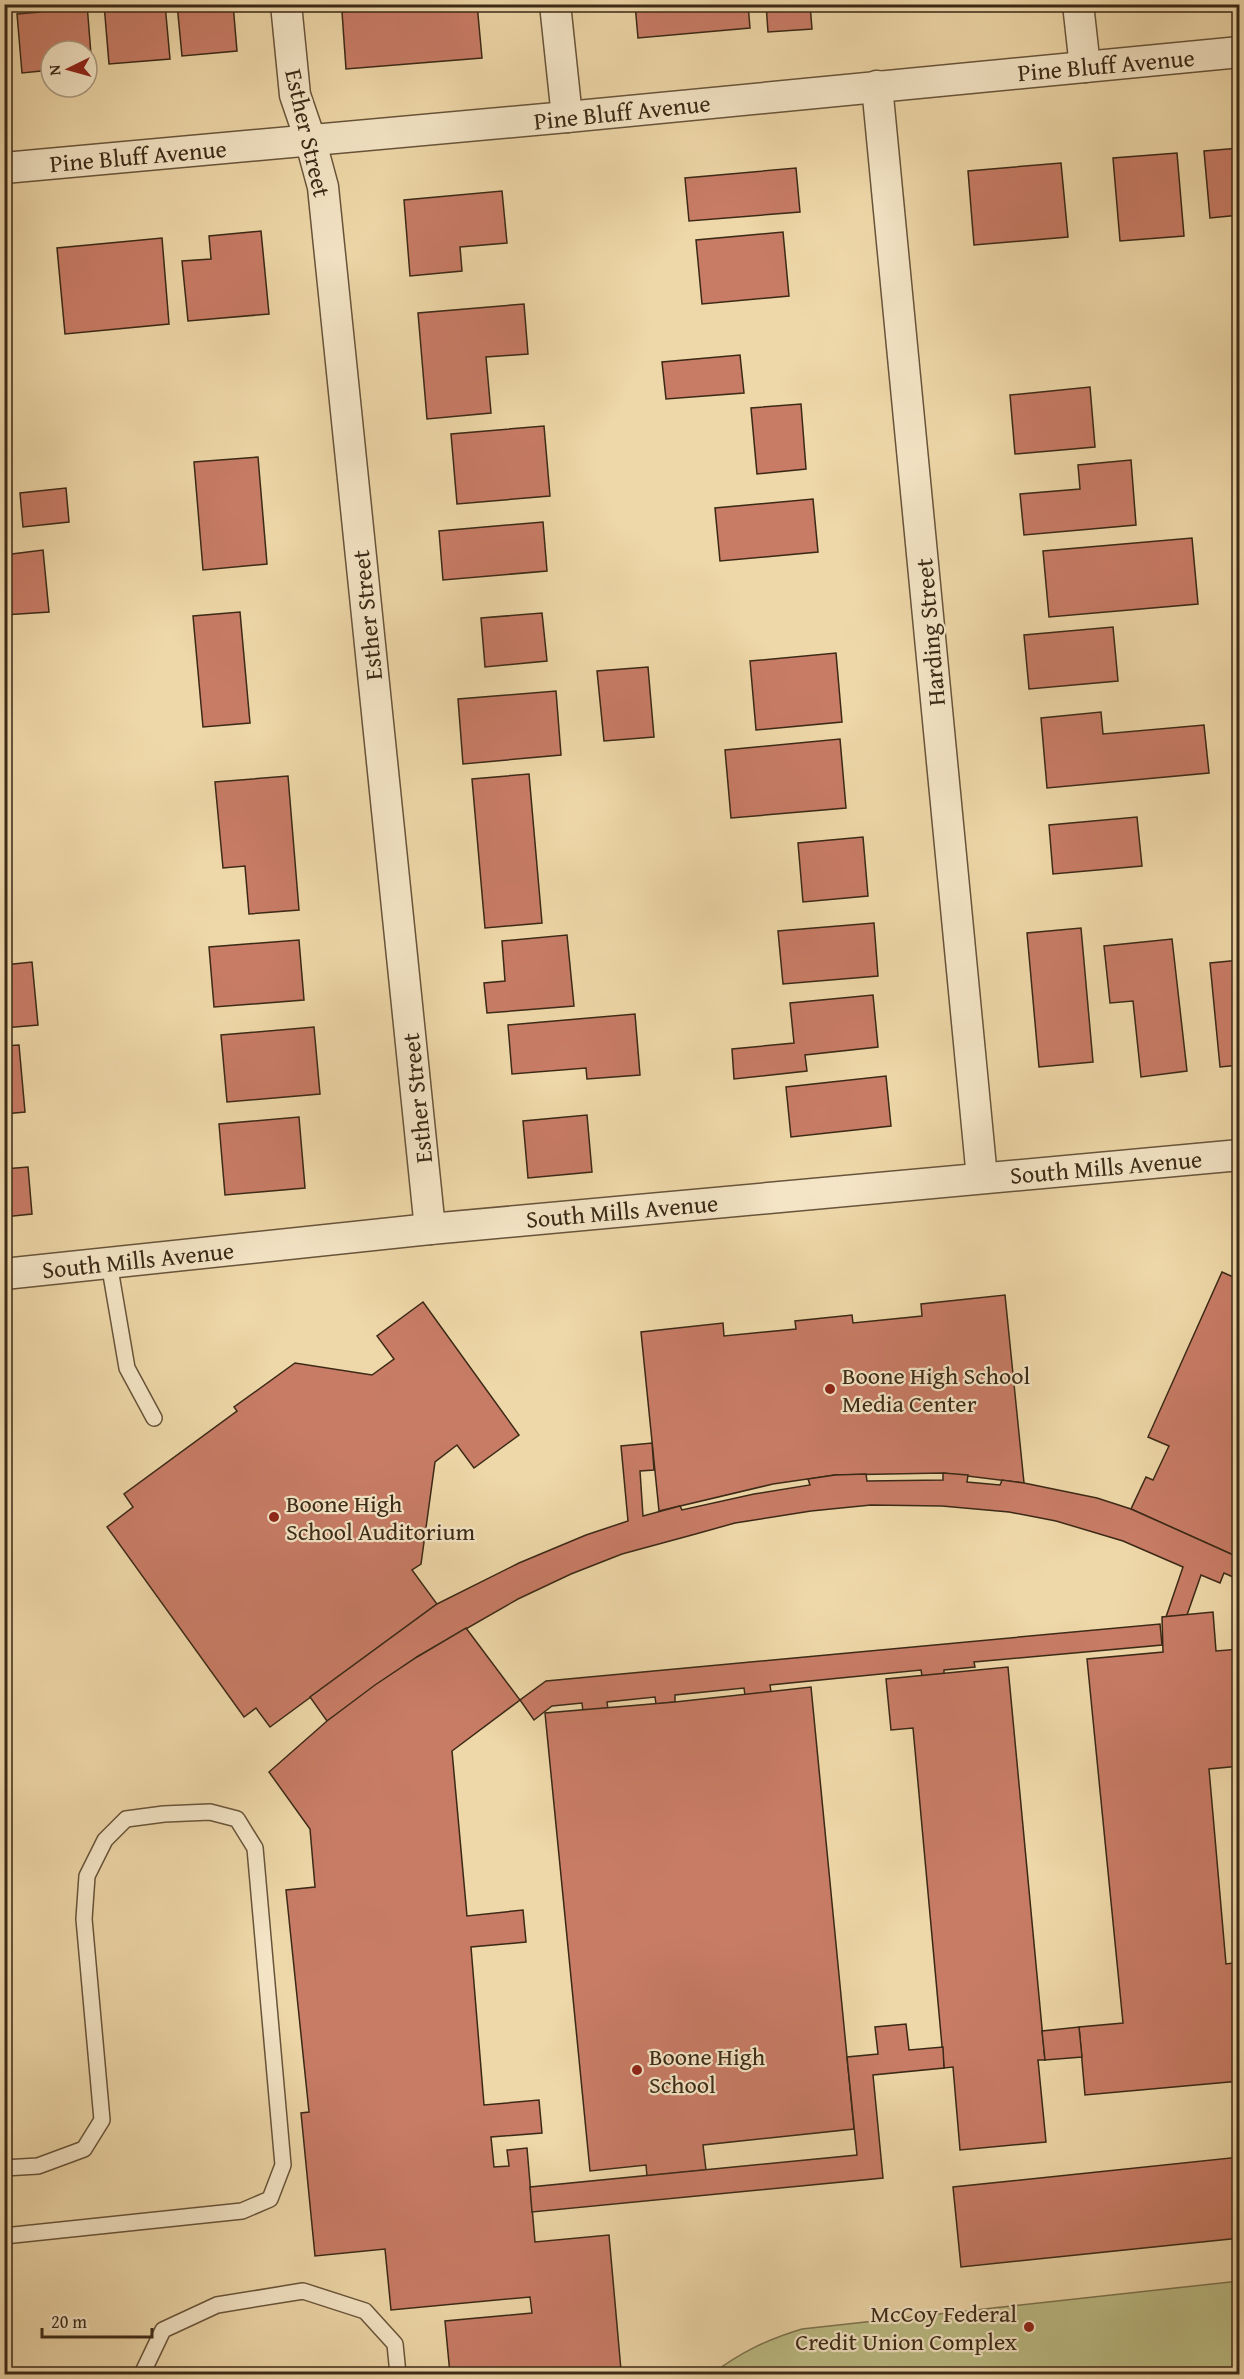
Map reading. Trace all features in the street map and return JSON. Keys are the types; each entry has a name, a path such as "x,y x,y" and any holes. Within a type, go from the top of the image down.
{"street":[{"name":"Esther Street","path":"286,4 295,95 323,187 430,1229"},
{"path":"555,4 567,117"},
{"path":"1078,4 1085,67"},
{"name":"Pine Bluff Avenue","path":"4,168 567,117 1239,52"},
{"name":"Harding Street","path":"877,86 982,1178"},
{"name":"South Mills Avenue","path":"4,1274 430,1229 1239,1155"}],"lane":[{"path":"109,1263 127,1368 154,1418"},
{"path":"4,2168 38,2166 84,2149 102,2120 84,1920 87,1876 105,1840 126,1820 164,1814 210,1812 237,1819 255,1848 283,2165 270,2199 242,2211 4,2236"},
{"path":"142,2374 164,2330 217,2305 303,2291 365,2311 395,2344 398,2374"}],"green space":[{"name":"McCoy Federal Credit Union Complex","path":"1239,2281 1239,2374 712,2374 754,2347 802,2329"}],"building":[{"path":"39,4 87,4 90,39 39,39 39,71 22,73 17,14 40,12"},
{"path":"104,4 165,4 170,59 109,64"},
{"path":"177,4 233,4 237,51 182,56"},
{"path":"427,4 477,4 482,58 346,69 342,12"},
{"path":"635,4 748,4 750,28 638,38"},
{"path":"766,4 810,4 812,29 768,32"},
{"path":"872,4 952,4 873,11"},
{"path":"1240,148 1240,215 1210,218 1204,151"},
{"path":"1177,153 1184,236 1120,241 1113,158"},
{"path":"1061,163 1068,237 974,245 968,171"},
{"path":"796,168 800,212 689,221 685,178"},
{"path":"502,191 507,243 460,247 462,271 410,276 404,200"},
{"path":"261,231 269,314 188,321 182,261 211,259 209,236"},
{"path":"783,232 789,296 702,304 696,240"},
{"path":"162,238 169,324 65,334 57,248"},
{"path":"524,304 528,354 486,357 491,413 427,419 418,313"},
{"path":"740,355 744,393 666,399 662,362"},
{"path":"1090,387 1095,447 1015,454 1010,395"},
{"path":"801,404 806,469 757,474 751,408"},
{"path":"544,426 550,496 457,504 451,434"},
{"path":"258,457 267,564 203,570 194,462"},
{"path":"1131,460 1136,525 1024,535 1020,494 1080,489 1078,465"},
{"path":"66,488 69,522 23,527 20,493"},
{"path":"813,499 818,552 720,561 715,508"},
{"path":"543,522 547,571 443,580 439,531"},
{"path":"1192,538 1198,604 1049,617 1043,551"},
{"path":"43,550 49,612 4,615 4,555"},
{"path":"240,612 250,723 203,727 193,616"},
{"path":"542,613 547,661 485,667 481,618"},
{"path":"1113,627 1118,681 1029,689 1024,635"},
{"path":"836,653 842,722 756,730 750,661"},
{"path":"648,667 654,737 604,741 597,671"},
{"path":"556,691 561,755 463,764 458,699"},
{"path":"1101,712 1103,734 1204,725 1209,773 1047,788 1041,718"},
{"path":"840,739 846,808 731,818 725,750"},
{"path":"529,774 542,923 485,928 472,779"},
{"path":"288,776 299,910 249,914 245,866 223,868 215,782"},
{"path":"1137,817 1142,866 1053,874 1049,825"},
{"path":"863,837 868,896 803,902 798,843"},
{"path":"874,923 878,976 783,984 778,931"},
{"path":"1081,928 1093,1062 1039,1067 1027,933"},
{"path":"567,935 574,1006 487,1013 484,983 505,981 502,941"},
{"path":"1172,939 1187,1071 1141,1077 1133,1001 1110,1003 1104,946"},
{"path":"299,940 304,1000 214,1007 209,947"},
{"path":"1240,960 1240,1065 1220,1067 1210,963"},
{"path":"32,962 38,1025 4,1028 4,965"},
{"path":"873,995 878,1047 805,1055 807,1071 734,1079 732,1049 794,1043 790,1003"},
{"path":"635,1014 640,1075 587,1079 586,1068 512,1074 508,1025"},
{"path":"314,1027 320,1094 227,1102 221,1035"},
{"path":"19,1045 25,1112 4,1114 4,1046"},
{"path":"886,1076 891,1126 791,1137 786,1087"},
{"path":"587,1115 592,1172 528,1178 523,1121"},
{"path":"299,1117 305,1188 225,1195 219,1124"},
{"path":"28,1167 32,1214 4,1217 4,1169"},
{"path":"1222,1272 1240,1280 1240,1558 1131,1509 1146,1477 1153,1480 1169,1446 1148,1437"},
{"name":"Boone High School Media Center","path":"1005,1295 1024,1483 943,1473 835,1475 773,1484 659,1511 641,1332 723,1323 724,1336 796,1329 795,1321 852,1315 853,1323 922,1316 921,1304"},
{"name":"Boone High School Auditorium","path":"423,1302 519,1435 474,1468 457,1445 435,1462 421,1564 412,1570 437,1604 270,1727 256,1708 244,1717 107,1527 133,1507 124,1494 237,1411 234,1407 295,1363 372,1375 394,1359 377,1336"},
{"path":"652,1443 654,1470 640,1471 643,1516 680,1506 682,1510 754,1494 810,1485 808,1479 835,1475 866,1474 867,1481 943,1480 943,1473 968,1475 967,1482 1000,1485 1002,1480 1024,1483 1097,1498 1131,1509 1240,1558 1240,1580 1224,1573 1220,1583 1201,1575 1187,1615 1166,1617 1183,1567 1123,1541 1056,1521 1009,1512 942,1506 871,1505 811,1511 735,1523 622,1554 571,1574 518,1599 417,1657 327,1721 310,1697 437,1604 519,1563 586,1535 628,1521 621,1446"},
{"path":"1213,1612 1216,1651 1240,1649 1240,1766 1209,1769 1226,1964 1240,1962 1240,2081 1085,2095 1079,2027 1123,2023 1087,1659 1163,1652 1162,1617"},
{"path":"1160,1624 1162,1645 974,1662 975,1667 944,1670 944,1674 922,1676 921,1670 770,1685 771,1692 745,1695 744,1688 675,1695 675,1702 656,1704 655,1697 607,1702 608,1709 583,1712 582,1703 552,1706 534,1720 520,1700 546,1681"},
{"path":"466,1628 520,1700 452,1751 467,1916 523,1910 526,1942 471,1947 484,2105 539,2100 542,2133 491,2137 494,2167 509,2166 507,2150 527,2148 535,2242 609,2235 621,2370 574,2374 450,2374 445,2321 532,2313 530,2297 391,2310 385,2249 315,2256 301,2113 309,2112 286,1890 315,1887 310,1829 269,1772 327,1721 375,1685"},
{"path":"1008,1667 1045,2060 1038,2060 1046,2142 960,2150 953,2067 944,2068 913,1728 891,1730 886,1679"},
{"path":"811,1687 854,2129 703,2145 706,2170 647,2176 646,2165 590,2171 545,1713"},
{"path":"906,2024 909,2050 943,2047 944,2068 873,2075 883,2178 532,2212 530,2187 857,2155 847,2057 878,2054 875,2027"},
{"path":"1079,2027 1082,2057 1045,2060 1042,2031"},
{"path":"1240,2157 1240,2238 961,2267 953,2187"}],"place":[{"name":"Boone High School Media Center","path":"830,1389"},
{"name":"Boone High School Auditorium","path":"274,1517"},
{"name":"Boone High School","path":"637,2070"},
{"name":"McCoy Federal Credit Union Complex","path":"1029,2327"}]}
